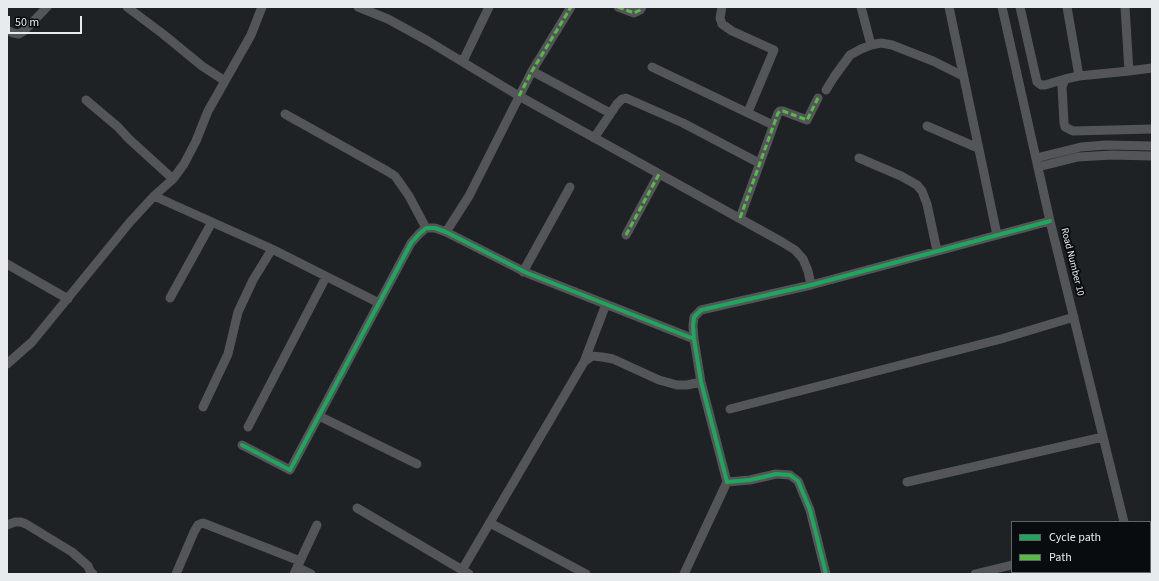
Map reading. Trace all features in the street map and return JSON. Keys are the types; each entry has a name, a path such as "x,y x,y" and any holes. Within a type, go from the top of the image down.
{"street":[{"path":"7,30 19,34 24,31 47,7"},
{"path":"127,7 202,66 225,81"},
{"path":"8,362 32,342 130,222 154,196 173,179 187,158 196,141 208,111 251,35 262,7"},
{"path":"358,7 388,19 407,29 463,61 519,96 795,250 803,259 808,271 811,285"},
{"path":"463,61 489,7"},
{"path":"446,232 470,196 532,71 571,7"},
{"path":"618,7 634,13 642,7"},
{"path":"722,7 720,18 722,24 732,31 774,50 748,112"},
{"path":"860,7 871,45"},
{"path":"949,7 997,235"},
{"name":"Road Number 10","path":"1002,7 1050,221 1124,521"},
{"path":"1020,7 1037,82 1041,85 1078,76 1152,68"},
{"path":"1067,7 1078,76"},
{"path":"1124,7 1129,71"},
{"path":"826,90 850,55 860,49 881,43 892,45 933,61 963,76"},
{"path":"652,67 773,125"},
{"path":"532,71 610,113"},
{"path":"1065,80 1062,87 1065,127 1073,131 1152,129"},
{"path":"740,218 773,125 780,111 807,120 818,98"},
{"path":"594,138 610,113 622,99 630,100 683,123 759,163"},
{"path":"86,100 118,127 173,179"},
{"path":"285,114 395,176 409,196 426,228"},
{"path":"927,126 978,148"},
{"path":"1073,131 1078,157"},
{"path":"1037,162 1076,147 1106,145 1152,146"},
{"path":"1037,162 1112,155 1152,156"},
{"path":"859,158 906,178 917,185 922,191 926,204 937,251"},
{"path":"626,235 659,174"},
{"path":"523,272 570,188"},
{"path":"154,196 272,249 379,302"},
{"path":"684,574 727,482 701,382 694,339 693,322 697,313 701,310 811,285 1050,221"},
{"path":"170,298 212,222"},
{"path":"242,445 290,470 411,243 426,228 435,228 446,232 523,272 694,339"},
{"path":"203,407 228,354 238,312 253,280 272,249"},
{"path":"7,264 68,299"},
{"path":"248,427 326,277"},
{"path":"357,508 465,572 490,523 584,362 606,304"},
{"path":"730,409 1001,339 1074,318"},
{"path":"584,362 592,356 602,357 613,359 659,380 687,385 701,382"},
{"path":"319,416 417,464"},
{"path":"906,482 1103,437"},
{"path":"727,482 750,480 776,474 790,475 798,481 810,510 826,574"},
{"path":"7,525 15,522 26,524 72,552 88,566 90,572 93,574"},
{"path":"176,574 194,532 198,526 203,523 311,574"},
{"path":"490,523 586,574"},
{"path":"297,568 317,525"},
{"path":"975,574 1011,565"}],"marked path":[{"path":"519,96 532,71 571,7"},
{"path":"618,7 634,13 642,7"},
{"path":"740,218 778,113 783,111 807,120 818,98"},
{"path":"626,235 659,174"}],"cycle path":[{"path":"826,574 810,510 798,481 790,475 776,474 750,480 727,482 701,382 694,339 694,317 701,310 811,285 1050,221"},
{"path":"242,445 290,470 411,243 426,228 435,228 446,232 527,273 694,339"}]}
